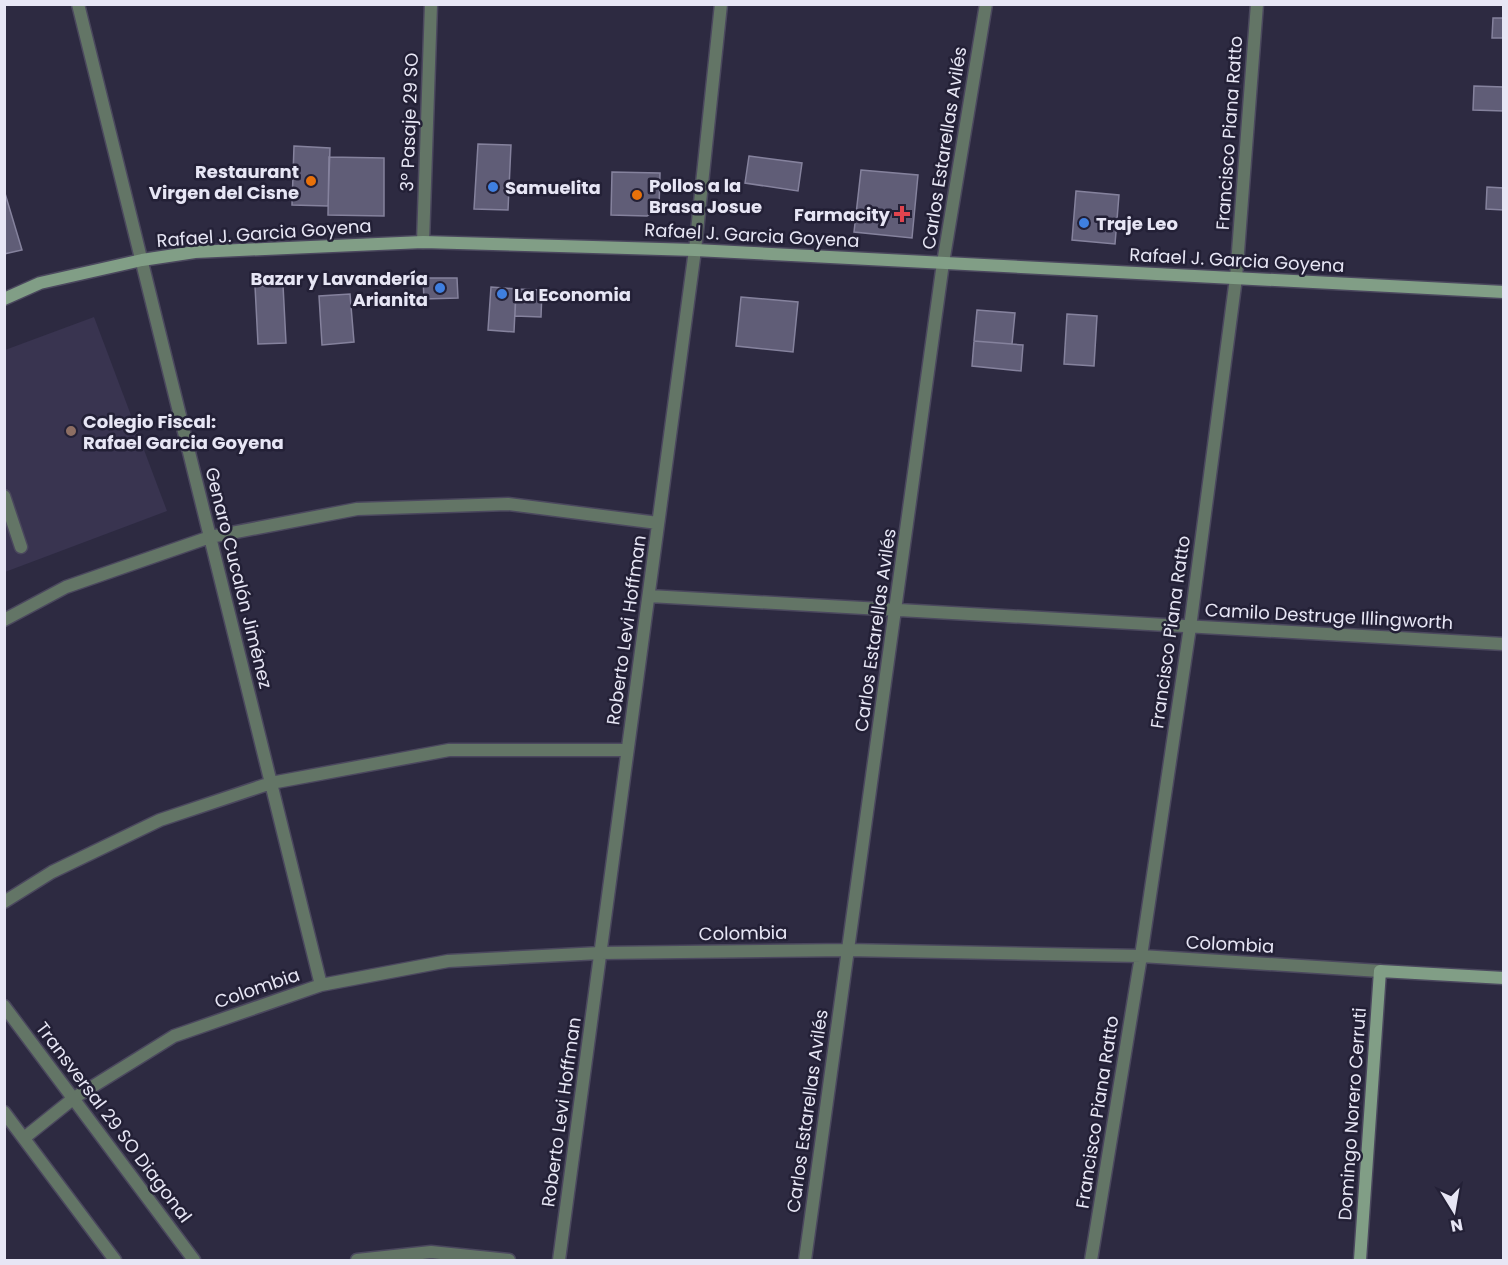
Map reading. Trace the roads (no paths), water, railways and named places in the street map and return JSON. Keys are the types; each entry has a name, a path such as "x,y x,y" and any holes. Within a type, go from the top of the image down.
{"street":[{"name":"Genaro Cucalón Jiménez","path":"78,4 321,985"},
{"name":"3º Pasaje 29 SO","path":"423,242 431,4"},
{"name":"Roberto Levi Hoffman","path":"559,1260 695,250 722,4"},
{"name":"Carlos Estarellas Avilés","path":"805,1260 943,263 986,4"},
{"name":"Francisco Piana Ratto","path":"1091,1260 1141,956 1190,627 1236,278 1257,4"},
{"name":"Rafael J. Garcia Goyena","path":"4,299 40,283 141,260 195,252 423,242 695,250 1503,292"},
{"path":"4,496 21,547"},
{"path":"4,620 66,587 210,537 357,509 508,504 658,523"},
{"name":"Camilo Destruge Illingworth","path":"649,596 1503,644"},
{"path":"4,902 52,872 160,820 271,783 449,750 627,750"},
{"name":"Colombia","path":"24,1138 74,1098 174,1036 321,985 448,961 600,953 848,950 1141,956 1503,978"},
{"name":"Domingo Norero Cerruti","path":"1360,1260 1380,970"},
{"name":"Transversal 29 SO Diagonal","path":"4,1006 194,1260"},
{"path":"4,1112 115,1260"},
{"path":"357,1260 431,1251 509,1260"}],"place":[{"name":"Restaurant Virgen del Cisne","path":"311,181"},
{"name":"Samuelita","path":"493,187"},
{"name":"Pollos a la Brasa Josue","path":"637,195"},
{"name":"Farmacity","path":"902,214"},
{"name":"Traje Leo","path":"1084,223"},
{"name":"Bazar y Lavandería Arianita","path":"440,288"},
{"name":"La Economia","path":"502,294"},
{"name":"Colegio Fiscal: Rafael Garcia Goyena","path":"71,431"}]}
